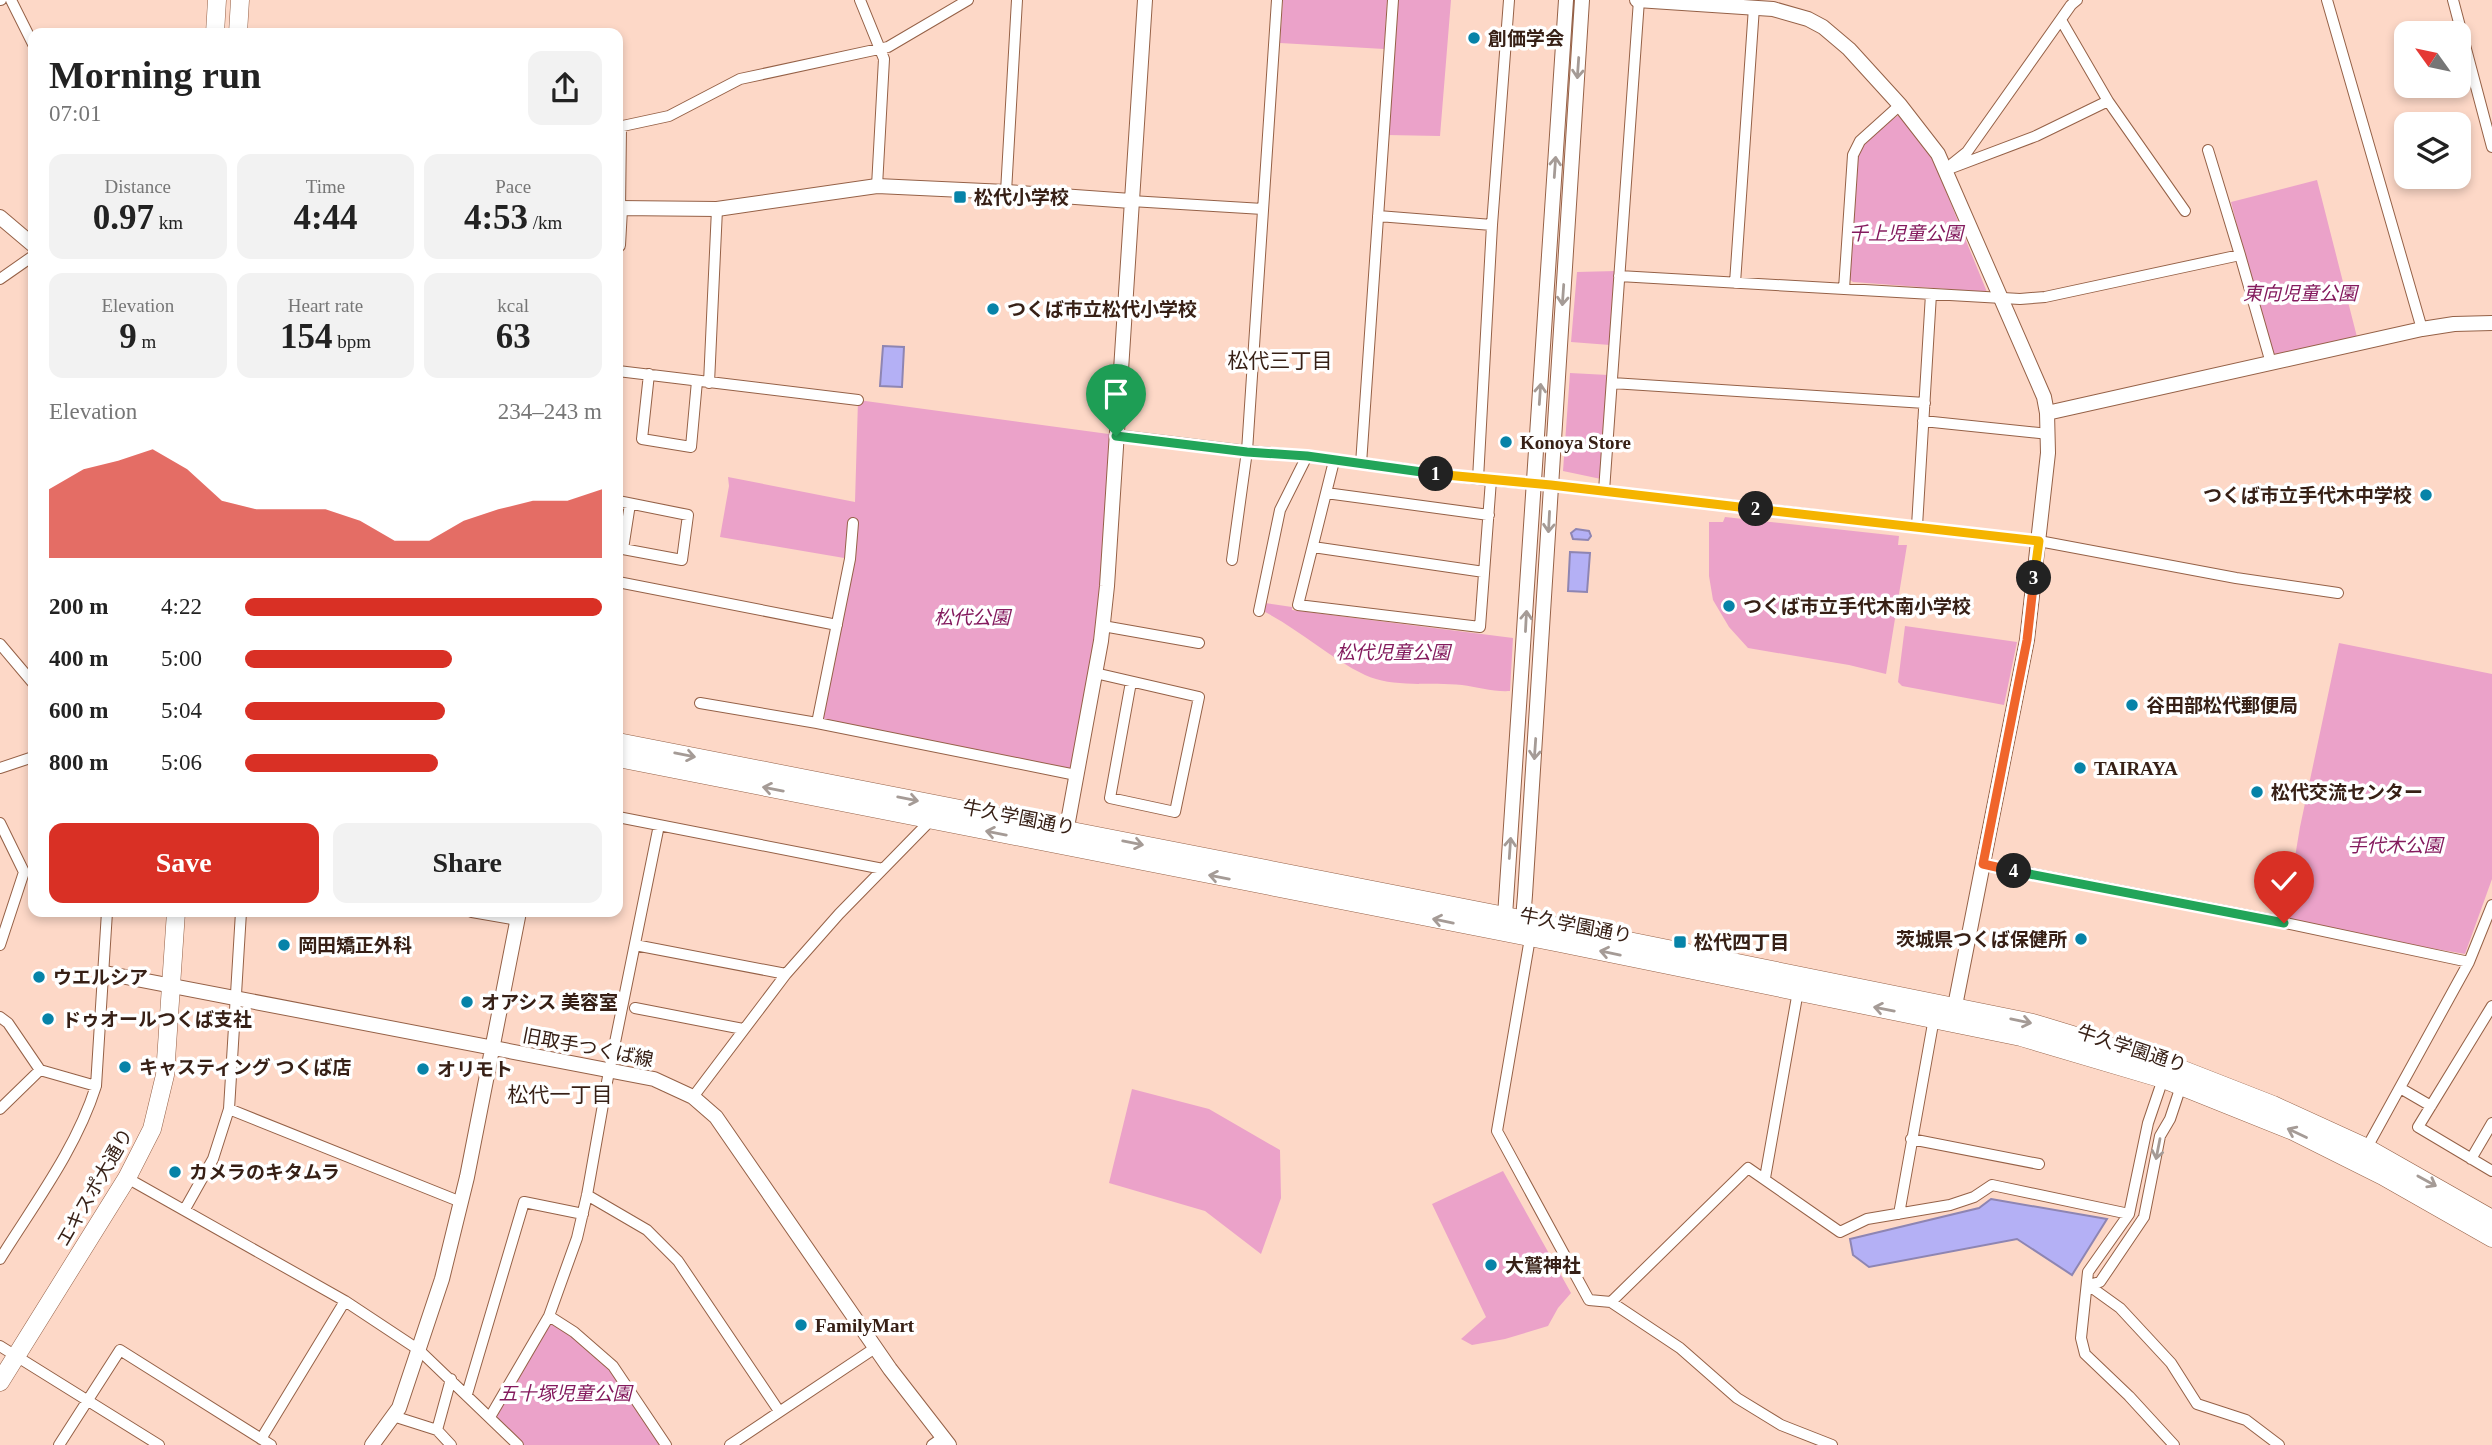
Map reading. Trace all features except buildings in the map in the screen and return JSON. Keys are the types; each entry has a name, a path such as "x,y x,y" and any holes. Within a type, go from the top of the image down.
{"main road":[{"path":"215,28 217,0"},
{"path":"238,28 240,0"},
{"name":"牛久学園通り","path":"623,743 1065,838 1513,923 1947,1015 2163,1079 2293,1131 2363,1155 2492,1219"},
{"name":"牛久学園通り","path":"623,759 930,821 1065,838"},
{"name":"エキスポ大通り","path":"0,1382 127,1178 152,1129 165,1075 176,917"},
{"name":"牛久学園通り","path":"1513,923 1530,938 1798,991 2066,1032 2168,1064 2282,1108 2363,1155 2492,1238"}],"street":[{"path":"11,0 28,34"},
{"path":"860,0 884,59 877,186"},
{"path":"623,126 669,116 740,79 888,47 968,0"},
{"path":"1006,192 1017,0"},
{"path":"1065,838 1102,626 1145,0"},
{"path":"1232,559 1247,452 1277,0"},
{"path":"1361,464 1393,0"},
{"path":"1478,479 1492,225 1509,0"},
{"path":"1513,923 1534,483 1566,0"},
{"path":"1513,923 1551,485 1582,0"},
{"path":"1604,491 1638,0 1717,2 1773,9 1823,27 1849,48 1928,139 1946,170 2039,384 2048,413 2049,434 2027,640 1983,864 1947,1015 1911,1139 1899,1214"},
{"path":"1946,170 1967,152 2077,0"},
{"path":"2327,0 2422,329"},
{"path":"2453,0 2492,147"},
{"path":"1735,283 1754,7"},
{"path":"2061,20 2108,102 2185,211"},
{"path":"1946,170 2036,135 2108,102"},
{"path":"1844,289 1853,155 1860,141 1900,105"},
{"path":"2208,150 2271,363"},
{"path":"623,209 717,209 820,192 877,186 1263,209"},
{"path":"649,374 642,439 691,446 703,382 717,209"},
{"path":"1378,216 1492,225"},
{"path":"0,217 28,241"},
{"path":"1619,276 2002,298 2045,297 2240,255"},
{"path":"0,279 28,259"},
{"path":"1917,526 1931,294"},
{"path":"2048,413 2422,329 2454,324 2492,323"},
{"path":"623,371 858,400"},
{"path":"1612,383 1924,403"},
{"path":"1923,421 2049,434"},
{"path":"1116,436 2039,541 2235,578 2338,593"},
{"path":"1259,611 1280,510 1307,456"},
{"path":"1334,461 1298,605 1480,627 1491,480"},
{"path":"1326,493 1489,514"},
{"path":"623,502 688,515 682,560 623,549 630,504"},
{"path":"817,723 850,559 853,523"},
{"path":"1313,547 1484,572"},
{"path":"623,583 838,625"},
{"path":"1102,626 1199,643"},
{"path":"0,644 28,677"},
{"path":"1095,673 1199,697 1175,812 1110,798 1132,682"},
{"path":"699,702 1076,775"},
{"path":"0,768 28,759"},
{"path":"623,818 883,869"},
{"path":"693,1097 786,974 930,821"},
{"path":"0,822 24,872 0,945"},
{"path":"490,1417 549,1316 583,1214 659,825"},
{"path":"1983,864 2272,920 2469,962"},
{"path":"2363,1155 2469,962 2492,905"},
{"path":"0,1259 68,1152 90,1106 96,1086 107,917"},
{"path":"185,1209 213,1159 229,1109 240,917"},
{"path":"372,1445 398,1408 442,1279 461,1202 518,917"},
{"path":"1530,938 1497,1131 1589,1300 1611,1302 1680,1348 1737,1398 1781,1425 1832,1445"},
{"path":"635,945 786,974"},
{"name":"旧取手つくば線","path":"105,973 654,1079 693,1097 716,1117 941,1443"},
{"path":"1765,1178 1798,991"},
{"path":"2492,1006 2418,1127 2492,1171"},
{"path":"635,1009 743,1030"},
{"path":"0,1017 8,1023 40,1070 96,1086"},
{"path":"0,1109 40,1070"},
{"path":"2163,1079 2148,1123 2129,1214 2088,1272 2081,1339 2085,1354 2174,1445"},
{"path":"2088,1285 2100,1282 2144,1217 2160,1136 2170,1119 2181,1086"},
{"path":"2400,1088 2431,1106"},
{"path":"229,1109 461,1202"},
{"path":"2470,1159 2492,1123"},
{"path":"1911,1139 2039,1164"},
{"path":"1611,1302 1748,1168 1840,1231 1867,1219 1950,1205 1974,1198 1992,1185 2129,1214"},
{"path":"127,1178 345,1301 419,1350 518,1445"},
{"path":"587,1195 647,1230 678,1261 779,1411"},
{"path":"467,1394 524,1202 583,1214"},
{"path":"2088,1285 2120,1308 2171,1363 2197,1404 2246,1420 2279,1445"},
{"path":"60,1445 120,1350 266,1442 345,1301"},
{"path":"549,1316 574,1332 613,1366 666,1445"},
{"path":"0,1346 159,1445"},
{"path":"730,1445 875,1348"},
{"path":"436,1430 451,1379"},
{"path":"393,1416 436,1430 451,1445"}],"green space":[{"path":"1283,0 1387,0 1384,49 1280,43"},
{"path":"1396,0 1451,0 1440,136 1387,135"},
{"name":"千上児童公園","path":"1900,114 1929,150 1987,292 1853,282 1849,279 1857,153 1866,139"},
{"name":"東向児童公園","path":"2317,180 2357,337 2271,360 2231,202"},
{"path":"1616,271 1610,345 1571,342 1577,272"},
{"path":"1570,373 1608,375 1601,479 1563,471"},
{"name":"松代公園","path":"858,400 1116,435 1107,586 1076,775 817,723 850,559 720,537 729,486 728,477 855,502"},
{"path":"1725,517 1899,536 1898,545 1907,545 1886,674 1748,648 1729,627 1713,600 1709,576 1709,522 1723,522"},
{"name":"松代児童公園","path":"1265,603 1292,607 1292,610 1513,638 1510,691 1376,679 1351,668 1263,611"},
{"path":"1905,626 2017,642 2004,705 1902,686 1898,682"},
{"name":"手代木公園","path":"2339,643 2492,674 2492,879 2465,954 2284,923 2300,827"},
{"path":"1132,1089 1209,1109 1280,1150 1281,1198 1261,1254 1205,1211 1109,1183"},
{"path":"1503,1171 1571,1293 1548,1326 1505,1339 1472,1345 1461,1339 1486,1317 1432,1204"},
{"name":"五十塚児童公園","path":"549,1316 597,1349 666,1445 518,1445 490,1417"}],"shaded area":[{"path":"883,346 904,347 902,387 880,386"},
{"path":"1576,529 1589,531 1591,536 1588,540 1573,539 1571,533"},
{"path":"1570,552 1590,553 1587,592 1568,591"},
{"path":"1991,1199 2107,1219 2072,1275 2017,1239 1869,1267 1853,1255 1850,1239 1979,1208"}],"place":[{"name":"創価学会","path":"1474,38"},
{"name":"松代小学校","path":"960,197"},
{"name":"つくば市立松代小学校","path":"993,309"},
{"name":"Konoya Store","path":"1506,442"},
{"name":"つくば市立手代木中学校","path":"2426,495"},
{"name":"つくば市立手代木南小学校","path":"1729,606"},
{"name":"谷田部松代郵便局","path":"2132,705"},
{"name":"TAIRAYA","path":"2080,768"},
{"name":"松代交流センター","path":"2257,792"},
{"name":"茨城県つくば保健所","path":"2081,939"},
{"name":"松代四丁目","path":"1680,942"},
{"name":"岡田矯正外科","path":"284,945"},
{"name":"ウエルシア","path":"39,977"},
{"name":"オアシス 美容室","path":"467,1002"},
{"name":"ドゥオールつくば支社","path":"48,1019"},
{"name":"キャスティング つくば店","path":"125,1067"},
{"name":"オリモト","path":"423,1069"},
{"name":"カメラのキタムラ","path":"175,1172"},
{"name":"大鷲神社","path":"1491,1265"},
{"name":"FamilyMart","path":"801,1325"}],"district":[{"name":"松代三丁目","path":"1280,361"},
{"name":"松代一丁目","path":"560,1095"}],"route":[{"path":"1116,436 2039,541 2027,640 1983,864 2284,923"}]}
